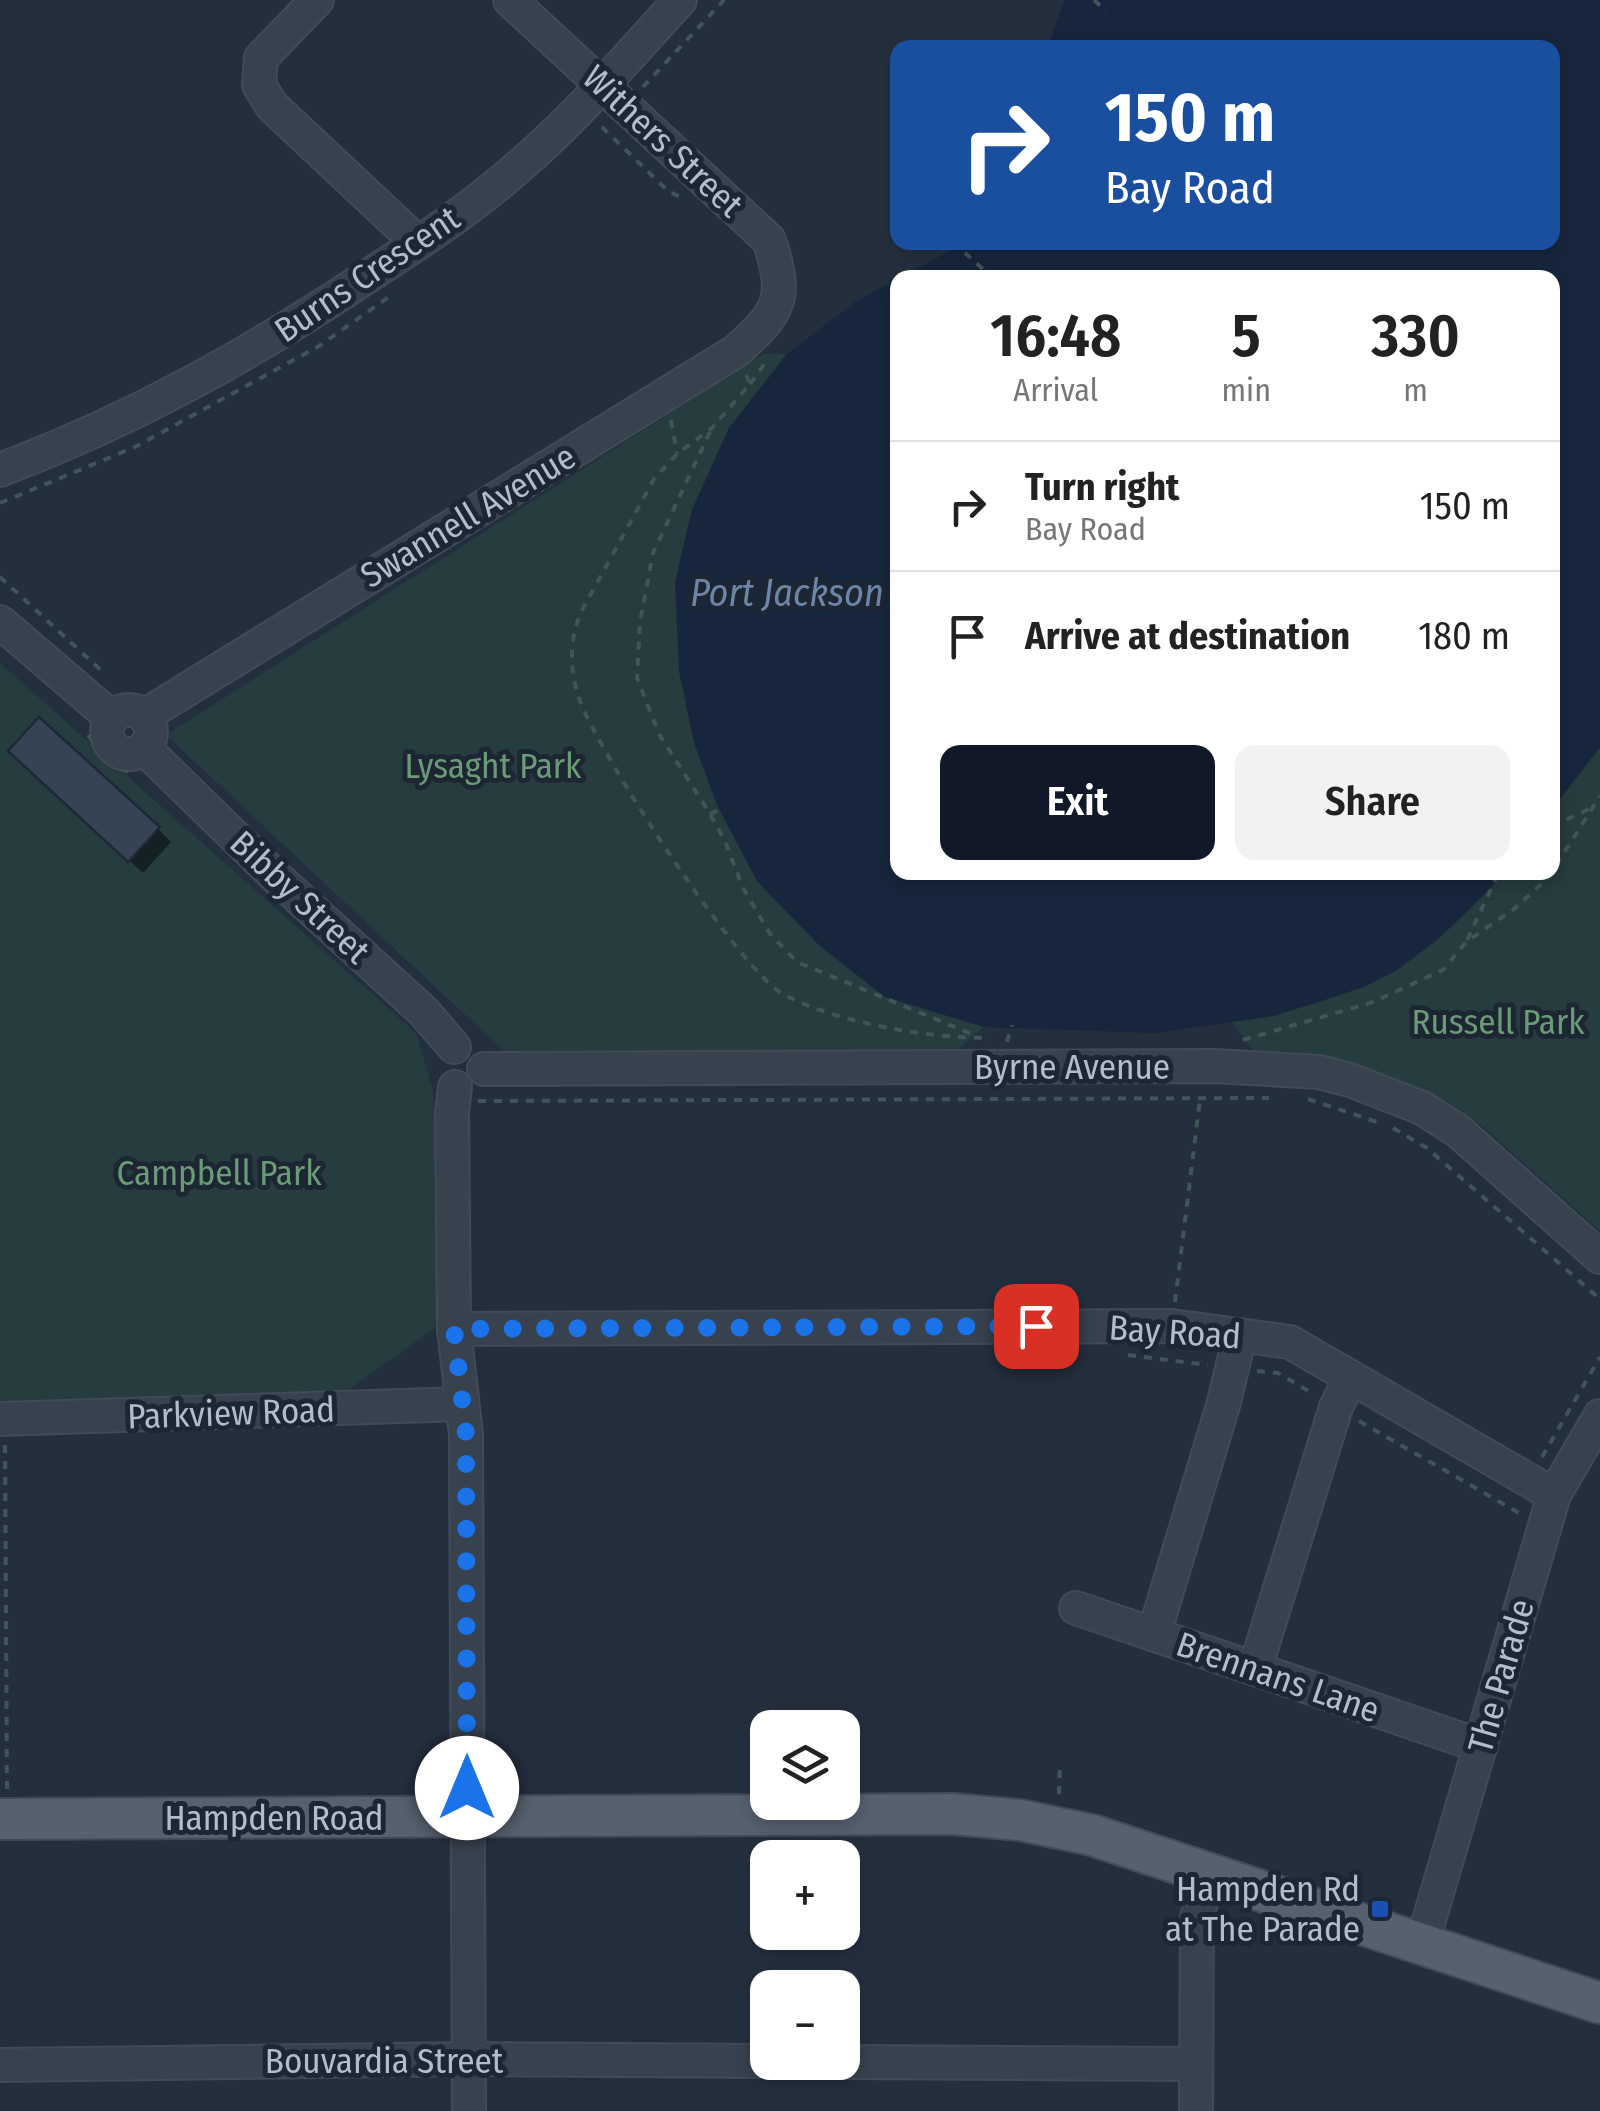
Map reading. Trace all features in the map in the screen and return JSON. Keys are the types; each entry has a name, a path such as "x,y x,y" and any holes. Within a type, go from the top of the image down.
{"main road":[{"name":"Hampden Road","path":"4,1805 467,1818 953,1814 1056,1826 1600,2003"}],"street":[{"path":"317,0 261,58 259,85 272,106 418,243"},
{"name":"Withers Street","path":"510,0 770,240 780,273 778,301"},
{"name":"Burns Crescent","path":"0,470 63,446 180,391 270,341 418,243 516,170 602,86 680,0"},
{"name":"Swannell Avenue","path":"133,728 736,350 766,324 778,301"},
{"name":"Bibby Street","path":"0,622 133,728 275,876 424,1012 454,1048"},
{"path":"454,1094 474,1086 484,1069 475,1050 454,1048 441,1064 454,1094 454,1329 466,1434 469,2111"},
{"name":"Byrne Avenue","path":"484,1069 1214,1066 1319,1072 1422,1108 1458,1131 1600,1257"},
{"name":"Bay Road","path":"454,1329 1172,1326 1290,1342 1554,1495"},
{"path":"1154,1634 1240,1335"},
{"path":"1255,1669 1336,1407 1351,1377"},
{"name":"Parkview Road","path":"2,1428 462,1404"},
{"name":"The Parade","path":"1422,1944 1554,1495 1600,1416"},
{"name":"Brennans Lane","path":"1076,1608 1481,1746"},
{"path":"1196,2111 1197,1917 1210,1875"},
{"name":"Bouvardia Street","path":"0,2065 469,2059 750,2061"},
{"path":"860,2062 1196,2064"}],"path":[{"path":"636,94 724,0"},
{"path":"1094,0 1106,11"},
{"path":"602,127 668,191 684,199"},
{"path":"963,250 984,270"},
{"path":"736,350 750,384 712,428 678,454 640,500 572,634 571,662 580,699 593,729 678,863 762,979 782,994 866,1022 960,1037 978,1036"},
{"path":"659,398 672,422 678,454"},
{"path":"712,428 653,553 640,622 636,678 659,734 725,841 742,886 770,934 798,962 978,1036 1007,1042 1012,1025"},
{"path":"0,577 115,683"},
{"path":"1560,859 1600,796"},
{"path":"1560,822 1593,807"},
{"path":"710,814 721,809"},
{"path":"1237,1042 1372,1002 1444,970 1466,942 1495,880"},
{"path":"1466,942 1514,909 1546,880"},
{"path":"454,1094 1284,1098"},
{"path":"1174,1302 1200,1098"},
{"path":"1302,1098 1393,1128 1426,1148 1600,1299"},
{"path":"1118,1354 1278,1374 1518,1513"},
{"path":"1541,1459 1600,1357"},
{"path":"2,1428 4,1805"},
{"path":"1059,1794 1060,1762"}],"green space":[{"name":"Lysaght Park","path":"763,354 787,354 729,428 692,510 675,583 757,881 820,946 886,997 984,1027 953,1053 506,1053 166,735"},
{"name":"Campbell Park","path":"0,663 416,1033 433,1091 443,1322 344,1393 0,1401"},
{"name":"Russell Park","path":"1600,747 1600,1231 1480,1124 1360,1072 1256,1054 1232,1022 1314,1004 1384,975 1445,932 1498,880 1560,880 1560,799"}],"water":[{"path":"1064,0 1600,0 1600,747 1560,799 1560,270 914,270 952,250 1560,250 1560,40 1050,40"},
{"name":"Port Jackson","path":"890,283 890,880 1498,880 1436,941 1397,970 1364,987 1274,1016 1154,1033 984,1027 885,997 820,946 757,881 717,805 694,743 679,671 675,583 692,510 729,428 787,354 854,303"}],"building":[{"path":"39,717 160,827 128,862 8,751"}],"place":[{"name":"Hampden Rd at The Parade","path":"1380,1909"}],"route":[{"path":"467,1788 466,1434 454,1329 1036,1326"}]}
